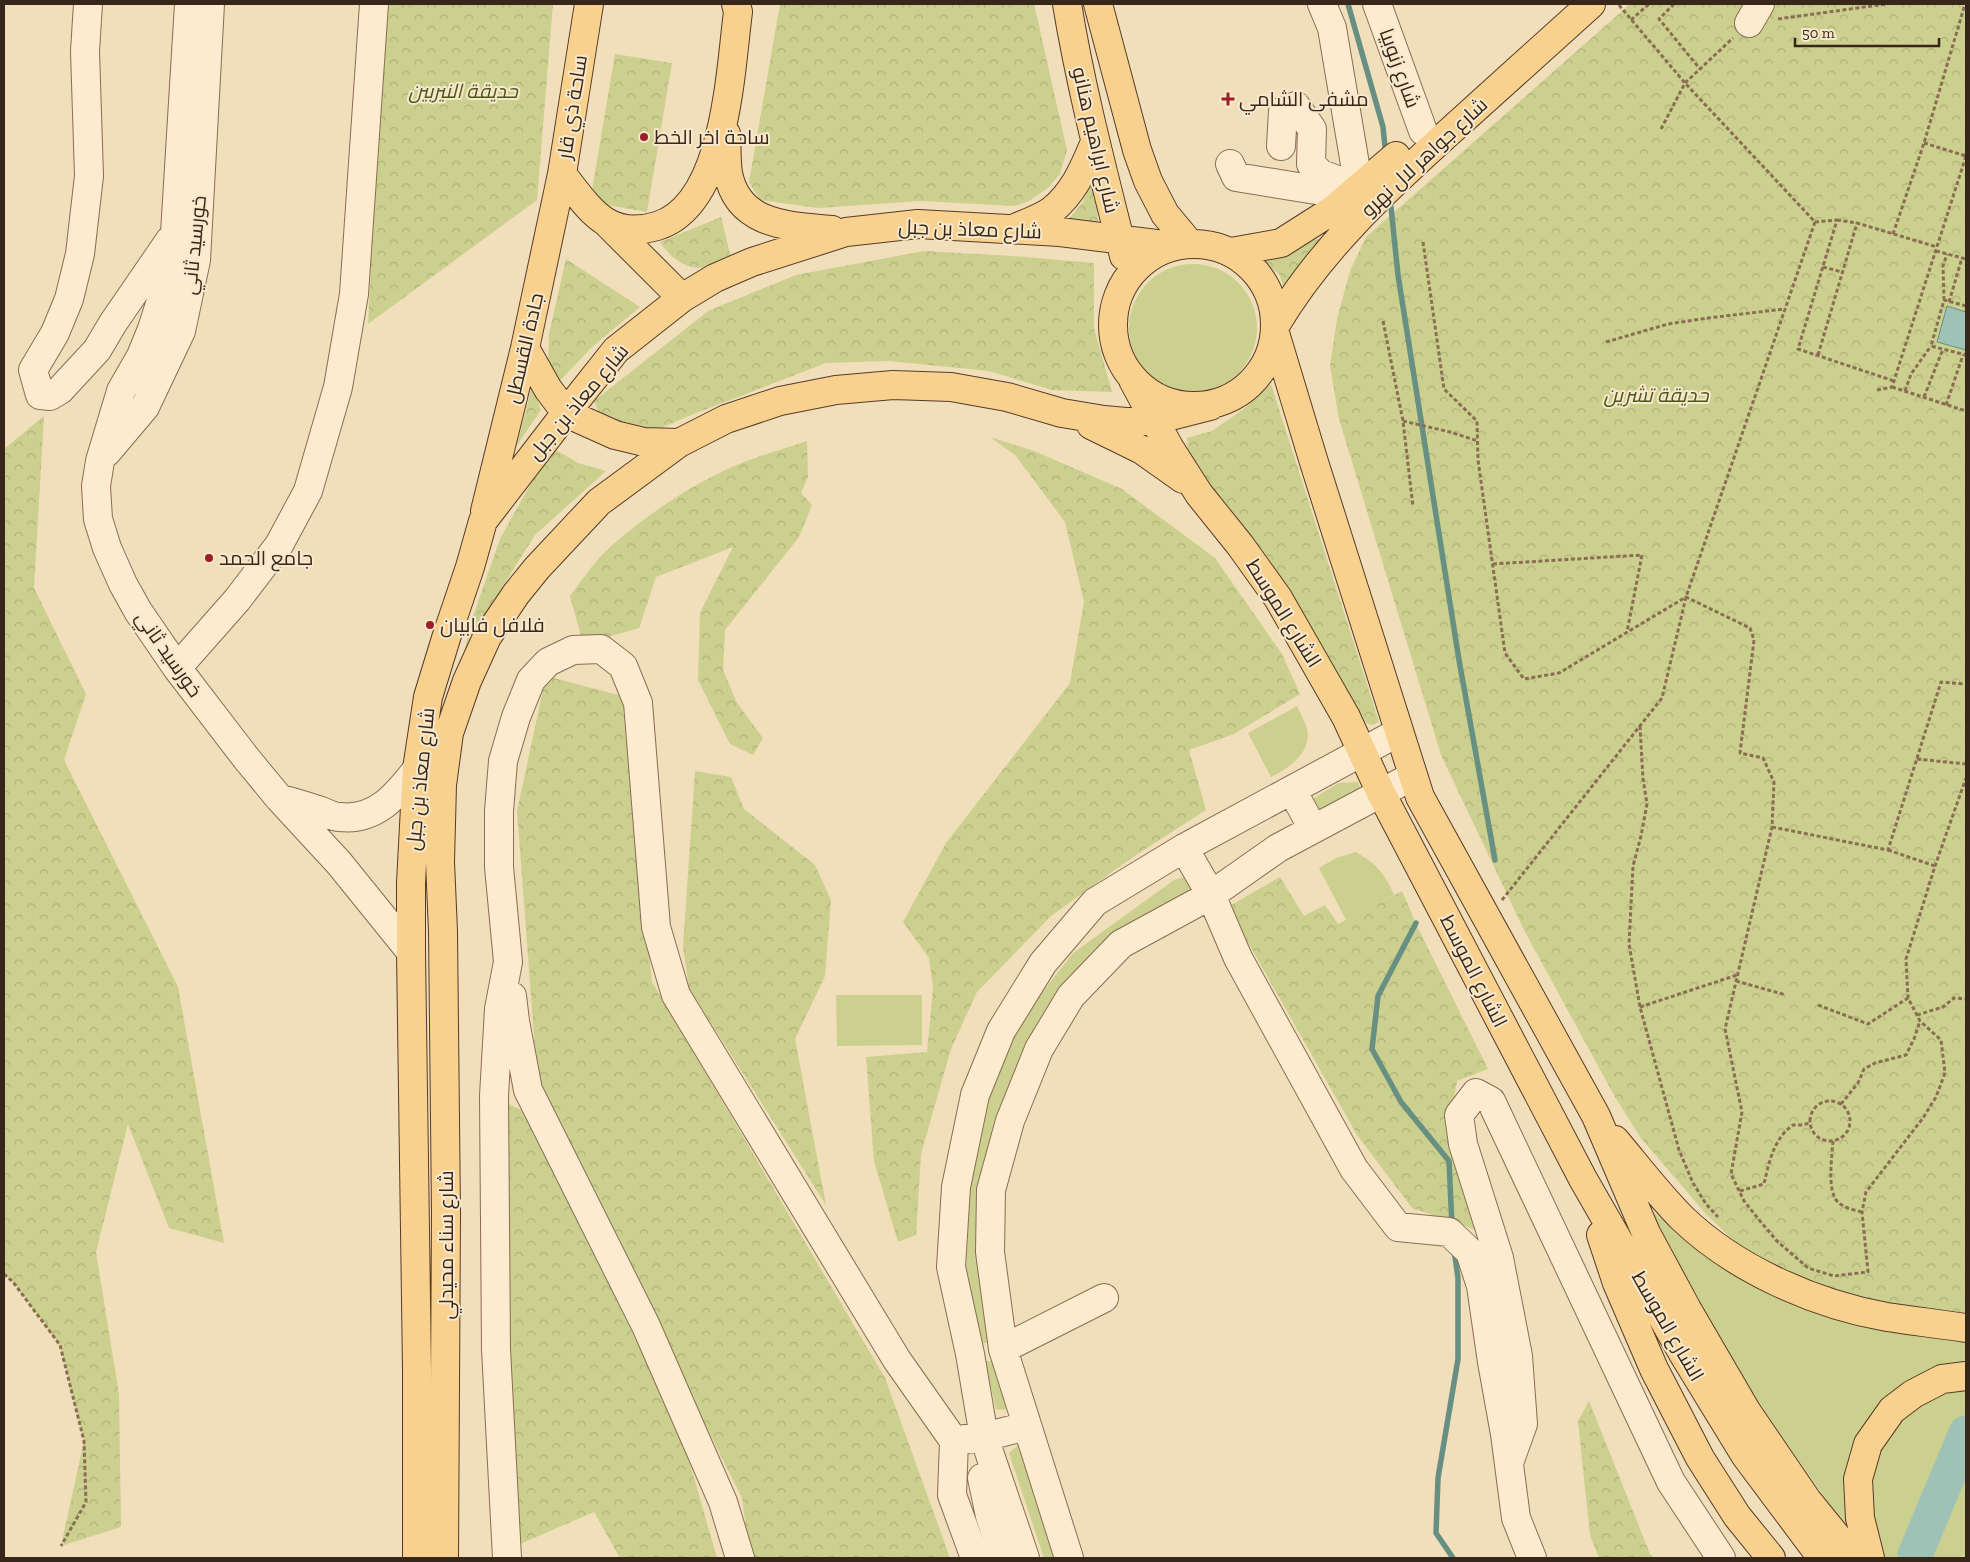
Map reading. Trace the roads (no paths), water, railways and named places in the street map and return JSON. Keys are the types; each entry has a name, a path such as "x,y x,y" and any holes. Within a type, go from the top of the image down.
{"main road":[{"name":"ساحة ذي قار","path":"589,4 562,174 594,215 610,225 627,229 647,229 666,223 683,212 696,196 706,176 721,132 725,110 738,12 736,4"},
{"name":"شارع ابراهيم هنانو","path":"1067,4 1095,142 1129,276"},
{"name":"شارع ابراهيم هنانو","path":"1098,4 1137,150 1148,182 1181,245"},
{"name":"شارع جواهر لال نهرو","path":"1231,252 1280,243 1333,210 1424,132 1564,4"},
{"name":"شارع جواهر لال نهرو","path":"1275,330 1289,302 1316,266 1366,209 1591,4"},
{"path":"725,110 728,174 740,203 764,219 790,226 846,232"},
{"path":"1014,229 1050,212 1069,194 1083,172 1095,142"},
{"name":"جادة القسطل","path":"483,521 525,348 562,174"},
{"name":"شارع معاذ بن جبل","path":"411,952 411,883 417,769 428,697 483,521 616,350 682,298 715,278 752,262 846,232 918,224 1014,229 1181,245"},
{"path":"610,225 682,298"},
{"path":"1181,245 1211,245 1231,252 1250,266 1265,286 1274,308 1275,330 1269,358 1255,380 1234,396 1210,406 1189,407 1168,403 1148,394 1133,380 1120,361 1114,340 1113,317 1118,296 1129,276 1148,258 1181,245"},
{"name":"الشارع الموسط","path":"1275,330 1316,469 1420,797 1596,1116 1646,1233 1687,1309 1747,1412 1807,1500 1854,1558"},
{"path":"525,348 548,389 566,412 616,435 644,442 679,443"},
{"name":"الشارع الموسط","path":"1133,380 1169,447 1199,494 1240,545 1278,598 1346,717 1382,793 1583,1179 1685,1357 1746,1455 1822,1558"},
{"name":"شارع معاذ بن جبل","path":"443,931 440,862 442,785 448,733 467,681 487,637 516,594 600,502 679,443 726,419 780,401 836,390 893,385 960,389 1007,397 1062,413 1126,422 1155,420 1210,406"},
{"path":"1062,413 1103,430 1142,450 1178,474 1199,494"},
{"name":"شارع سناء محيدلي","path":"443,931 446,1214 444,1558"},
{"name":"شارع سناء محيدلي","path":"411,952 417,1380 417,1558"},
{"path":"1596,1116 1682,1218 1726,1254 1770,1280 1826,1301 1886,1317 1966,1328"},
{"path":"1583,1179 1617,1283 1654,1369 1700,1458 1737,1516 1771,1558"},
{"path":"1870,1558 1860,1518 1858,1480 1868,1444 1892,1410 1913,1394 1942,1380 1966,1376"}],"street":[{"path":"88,4 85,51 89,176 80,254 69,299 55,334 33,370 40,395 50,396 60,390 97,350 113,322 174,233"},
{"name":"خورسيد ثاني","path":"189,4 174,233 165,288 141,356 121,391 100,461 96,486 98,519 107,548 138,611 176,668 280,798 339,863 411,952"},
{"name":"خورسيد ثاني","path":"100,461 145,407 181,331 185,316 196,260 210,4"},
{"path":"176,668 238,600 279,545 308,491 338,387 354,294 374,4"},
{"path":"1322,4 1332,28 1355,192"},
{"name":"شارع زنوبيا","path":"1377,4 1424,132"},
{"path":"1281,146 1283,111 1296,106 1312,129 1311,164 1321,174 1355,192"},
{"path":"1230,164 1236,177 1355,192"},
{"path":"740,1558 724,1502 646,1326 528,1090 515,1021 499,867 499,811 503,761 516,717 531,680 548,662 573,650 601,649 623,666 638,703 656,927 676,995 897,1360 954,1441 952,1495 974,1558"},
{"path":"1025,1558 984,1437 970,1354 951,1267 956,1187 975,1095 1001,1031 1043,962 1095,902 1184,848 1399,732"},
{"path":"280,798 338,817 352,818 369,814 383,807 399,792 417,769"},
{"path":"1069,1558 1003,1348 990,1252 991,1190 1010,1121 1039,1049 1071,996 1121,944 1211,895 1278,848 1413,776"},
{"path":"1292,790 1313,829"},
{"path":"1184,848 1211,895 1238,958 1354,1169 1398,1227 1449,1232 1470,1252 1481,1286 1516,1518 1532,1558"},
{"path":"506,1558 496,1349 494,1096 499,1009 508,962"},
{"path":"1509,1464 1523,1424 1518,1356 1499,1258 1463,1144 1459,1115 1476,1094 1491,1102 1671,1482 1721,1558"},
{"path":"1003,1348 1104,1298"},
{"path":"954,1441 984,1437 1027,1426"},
{"path":"984,1437 978,1462 990,1516 1004,1558"}],"water":[{"path":"1947,306 1966,312 1966,350 1937,342"}],"waterway":[{"path":"1348,4 1383,127 1385,147"},
{"path":"1391,207 1398,275 1459,660 1495,860"},
{"path":"1416,923 1378,996 1372,1049 1401,1102 1449,1161 1452,1226"},
{"path":"1453,1558 1436,1533 1438,1478 1458,1359 1458,1278 1454,1250"},
{"path":"1915,1555 1966,1433"}],"place":[{"name":"مشفى الشامي","path":"1228,99"},
{"name":"ساحة اخر الخط","path":"644,137"},
{"name":"جامع الحمد","path":"209,558"},
{"name":"فلافل فابيان","path":"430,625"}],"park label":[{"name":"حديقة النيربين","path":"463,91"},
{"name":"حديقة تشرين","path":"1656,395"}]}
